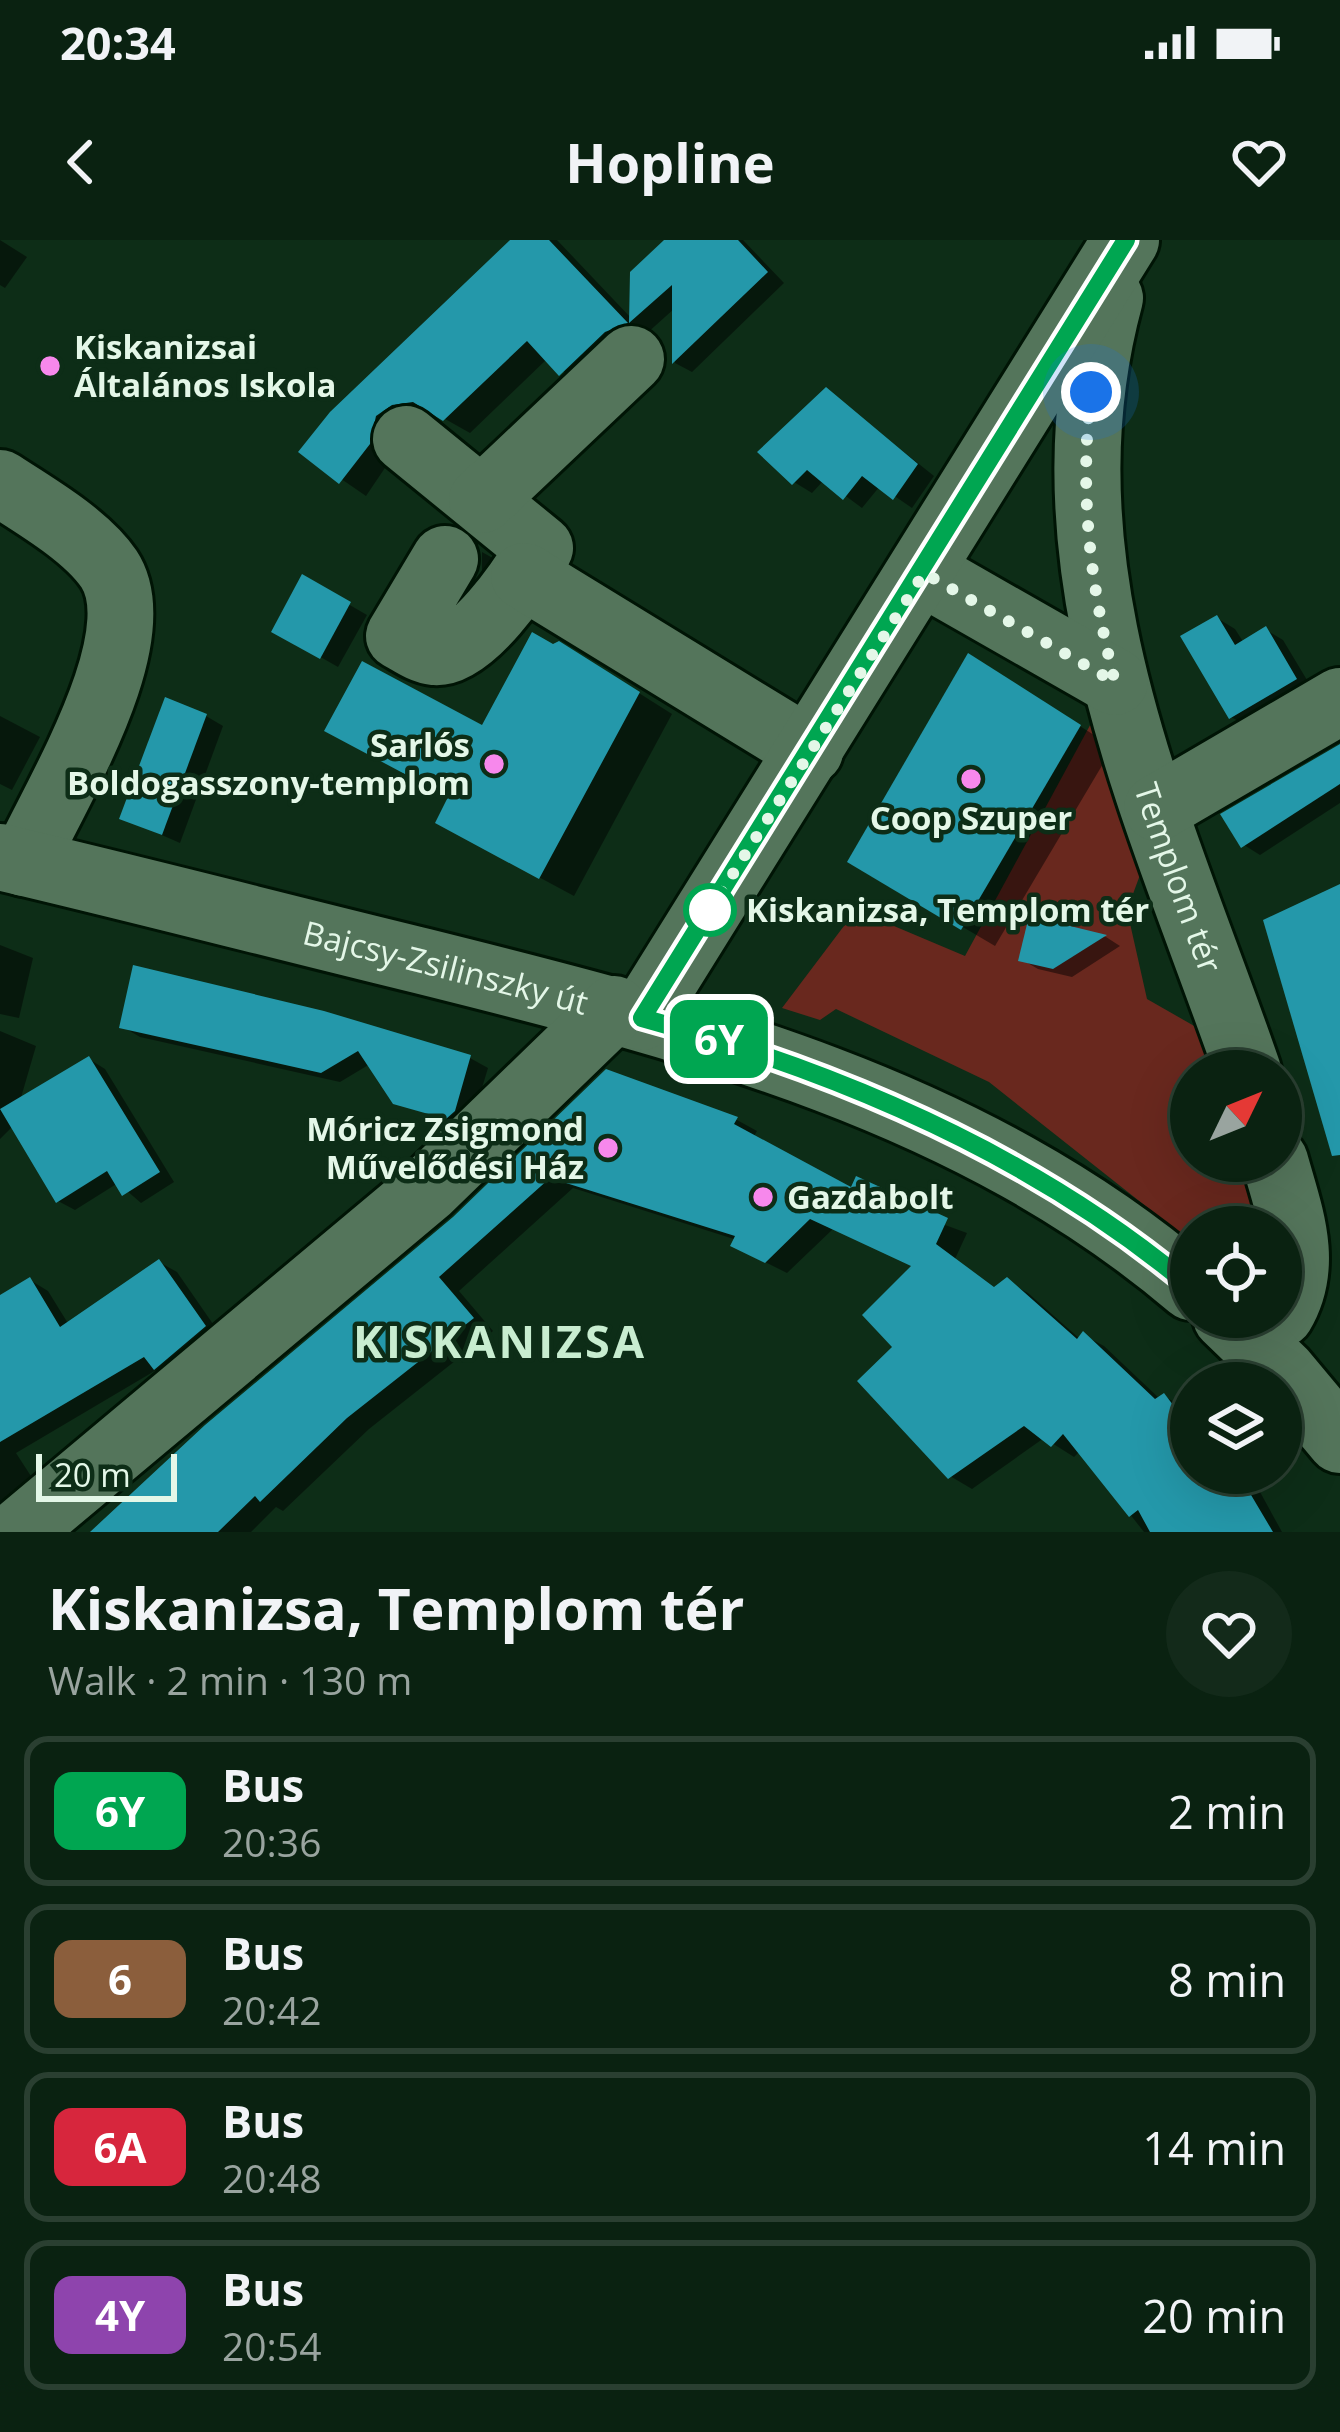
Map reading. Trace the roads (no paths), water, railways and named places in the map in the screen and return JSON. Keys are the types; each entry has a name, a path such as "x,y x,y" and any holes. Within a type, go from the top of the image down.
{"street":[{"path":"19,1532 428,1190 628,1013 810,751 1126,241"},
{"name":"Templom tér","path":"1126,241 1098,352 1084,482 1096,606 1115,682 1241,1050"},
{"path":"482,500 631,359"},
{"path":"406,439 540,548 524,576 469,639 451,652 430,652 399,636 445,559"},
{"path":"0,483 95,554 117,584 121,603 113,668 12,860"},
{"path":"924,573 1115,682"},
{"path":"524,576 810,751"},
{"path":"1157,808 1340,701"},
{"name":"Bajcsy-Zsilinszky út","path":"12,860 628,1013 820,1073 936,1125 1090,1212 1170,1271"},
{"path":"1271,1338 1340,1440"}],"place":[{"name":"Kiskanizsai Általános Iskola","path":"50,366"},
{"name":"Sarlós Boldogasszony-templom","path":"494,764"},
{"name":"Coop Szuper","path":"971,779"},
{"name":"Kiskanizsa, Templom tér","path":"710,910"},
{"name":"Móricz Zsigmond Művelődési Ház","path":"608,1148"},
{"name":"Gazdabolt","path":"763,1197"}],"district":[{"name":"KISKANIZSA","path":"500,1342"}]}
